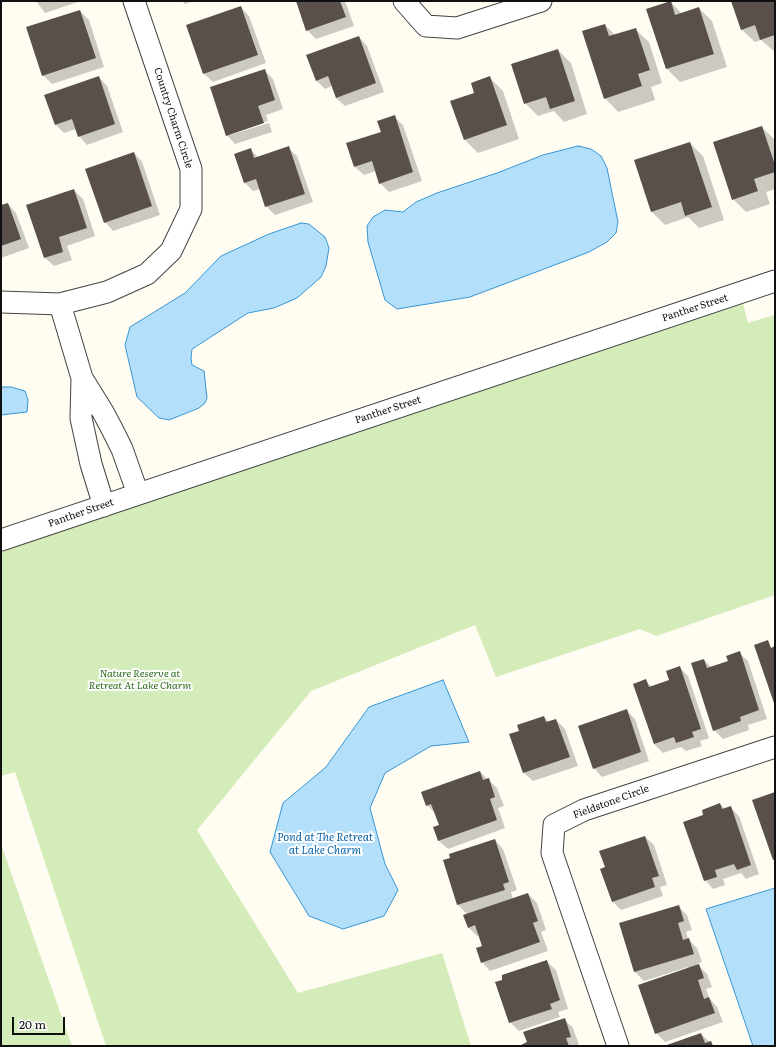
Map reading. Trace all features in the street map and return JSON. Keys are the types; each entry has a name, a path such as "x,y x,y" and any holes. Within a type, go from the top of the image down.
{"street":[{"name":"Country Charm Circle","path":"1,302 60,304 107,292 147,274 171,251 191,209 190,169 134,1"},
{"path":"404,1 426,26 457,28 541,1"},
{"name":"Panther Street","path":"1,540 775,281"},
{"path":"60,304 82,378 103,412 122,449 138,494"},
{"path":"82,378 81,418 90,464 104,506"},
{"path":"85,438 112,429"},
{"name":"Fieldstone Circle","path":"618,1046 552,853 554,825 584,810 775,747"}],"green space":[{"name":"Nature Reserve at Retreat At Lake Charm","path":"743,303 748,323 775,315 775,595 656,636 640,629 496,677 475,625 311,691 197,830 298,993 442,953 471,1046 106,1046 15,772 1,776 1,551"},
{"path":"1,844 72,1046 1,1046"}],"water":[{"path":"578,146 591,149 601,156 607,168 618,222 616,233 607,242 589,252 470,297 397,309 385,300 368,242 367,226 373,217 385,210 403,212 416,202 437,193 497,173 543,155"},
{"path":"301,223 309,224 325,237 329,248 326,266 321,277 297,298 274,308 248,313 192,349 192,365 204,371 207,398 205,403 199,408 169,420 159,418 137,397 125,345 130,327 185,293 221,256 269,234"},
{"path":"1,387 11,387 25,391 28,400 27,412 1,415"},
{"name":"Pond at The Retreat at Lake Charm","path":"443,680 469,742 431,746 385,773 370,808 385,864 398,890 384,916 343,929 309,916 270,852 283,803 326,767 369,707"},
{"path":"775,888 775,1046 753,1046 706,909"}],"building":[{"path":"296,1 340,1 346,17 306,31"},
{"path":"671,1 675,15 699,7 714,54 666,69 646,9"},
{"path":"731,1 775,1 775,35 760,40 755,25 741,30"},
{"path":"241,6 258,55 203,74 186,25"},
{"path":"80,10 96,58 42,76 26,27"},
{"path":"605,24 609,36 636,28 650,70 638,74 642,86 604,99 582,31"},
{"path":"359,36 376,83 336,98 328,76 316,81 306,55"},
{"path":"558,49 575,101 550,109 546,97 524,104 511,64"},
{"path":"265,69 275,100 258,106 264,123 226,136 210,87"},
{"path":"99,76 115,124 78,137 72,119 55,125 44,95"},
{"path":"490,76 507,125 464,140 450,101 474,93 471,83"},
{"path":"395,115 413,172 379,184 372,161 354,167 346,143 381,132 377,121"},
{"path":"762,126 775,165 775,172 754,179 758,191 732,200 713,142"},
{"path":"690,142 712,207 685,216 681,202 651,212 634,160"},
{"path":"289,146 305,194 265,207 256,179 244,183 234,154 251,148 254,158"},
{"path":"134,152 152,206 104,223 85,169"},
{"path":"74,189 87,228 59,237 63,252 44,258 26,205"},
{"path":"8,203 21,239 1,246 1,205"},
{"path":"768,640 771,648 775,646 775,706 754,645"},
{"path":"740,651 759,710 740,717 741,721 713,731 691,663 704,659 707,668 728,661 726,656"},
{"path":"680,666 701,729 692,732 694,737 676,743 674,737 654,744 633,684 646,679 649,687 669,680 666,671"},
{"path":"627,709 641,752 593,769 578,726"},
{"path":"544,716 546,722 556,719 570,757 523,773 509,734 519,731 517,725"},
{"path":"480,771 483,780 489,778 495,797 490,799 497,820 438,841 433,827 439,825 431,804 426,806 421,792"},
{"path":"775,792 775,859 773,860 752,800"},
{"path":"720,803 722,809 731,806 751,865 737,870 734,864 715,870 717,877 704,881 683,822 703,815 702,810"},
{"path":"645,836 659,876 652,878 655,887 612,902 600,869 605,867 599,851"},
{"path":"495,839 509,882 503,884 505,890 457,905 443,860 450,858 449,854"},
{"path":"528,893 538,921 533,923 540,942 481,963 476,948 482,946 475,925 468,928 463,915"},
{"path":"679,905 684,921 678,923 683,940 689,938 694,954 634,972 619,923"},
{"path":"547,960 560,1000 550,1004 552,1009 509,1023 495,982 502,980 502,975"},
{"path":"699,964 704,978 698,980 704,999 709,997 715,1013 655,1034 638,985"},
{"path":"565,1018 571,1037 566,1038 569,1046 519,1046 527,1042 523,1032"},
{"path":"701,1033 705,1043 711,1041 713,1046 664,1046"}]}
